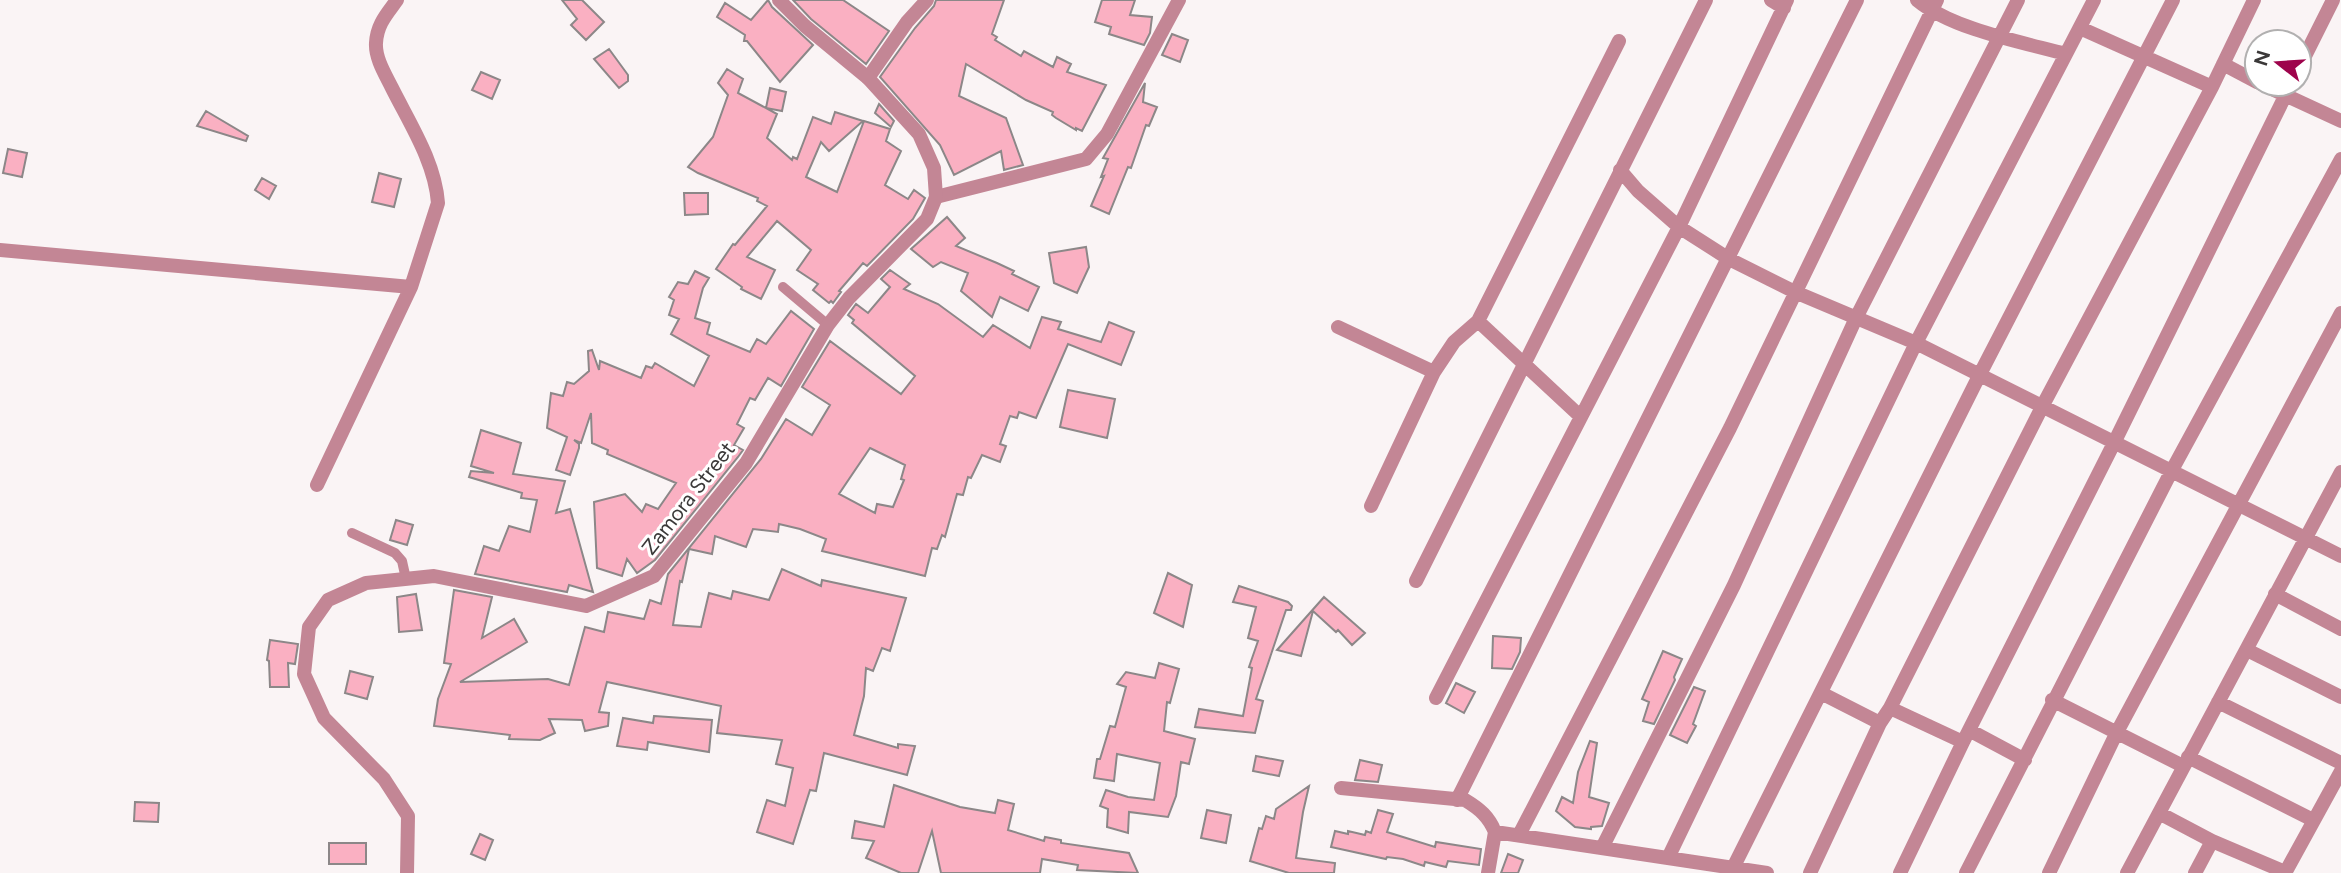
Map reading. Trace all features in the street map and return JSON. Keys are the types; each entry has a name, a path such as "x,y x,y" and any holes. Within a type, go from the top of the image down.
{"street":[{"path":"317,485 411,287 438,203 437,190 426,158 380,62 375,44 380,22 397,0"},
{"path":"779,0 805,26 868,78 919,134 934,168 936,197 1086,159 1107,134 1179,0"},
{"path":"868,78 907,22 928,0"},
{"path":"1416,581 1706,0"},
{"path":"1436,698 1679,228 1786,4 1770,0"},
{"path":"1457,800 1857,0"},
{"path":"1917,0 2000,36 2066,54"},
{"path":"1602,848 1734,585 1856,318 2018,0"},
{"path":"1668,858 1916,343 2094,0"},
{"path":"1733,868 1979,376 2174,0"},
{"path":"1810,873 1880,723 2043,405 2212,88 2254,0"},
{"path":"2313,40 2333,0"},
{"path":"1519,835 1730,428 1934,6"},
{"path":"2080,28 2212,88"},
{"path":"1371,506 1434,372 1454,342 1478,321 1619,41"},
{"path":"2223,64 2243,75"},
{"path":"1900,873 2284,98"},
{"path":"2302,98 2341,121"},
{"path":"1966,873 2171,472 2341,159"},
{"path":"1619,170 1679,228 1729,259 1795,292 1916,343 2341,556"},
{"name":"Zamora Street","path":"407,873 408,816 384,779 324,718 304,674 309,627 328,600 366,583 434,576 586,606 654,576 746,463 828,325 849,298 927,219 936,197"},
{"path":"0,250 411,287"},
{"path":"2049,873 2116,734 2341,313"},
{"path":"1478,321 1581,417"},
{"path":"1338,327 1434,372"},
{"path":"2127,873 2305,538 2337,487 2341,472"},
{"path":"2275,594 2341,629"},
{"path":"2247,650 2341,697"},
{"path":"1821,693 1880,723"},
{"path":"2052,701 2116,734 2186,762 2313,820"},
{"path":"2218,702 2341,763"},
{"path":"1890,708 2025,760"},
{"path":"2159,813 2212,841 2285,873 2341,771"},
{"path":"1341,788 1465,800 1479,808 1491,821 1495,832 1488,873"},
{"path":"1495,832 1767,873"},
{"path":"2195,873 2212,841"}],"lane":[{"path":"783,287 828,325"},
{"path":"352,533 395,553 402,561 406,579"}],"building":[{"path":"562,0 582,0 604,22 586,40 571,25 577,19"},
{"path":"768,0 772,7 813,45 780,82 747,41 744,41 745,35 717,17 725,3 751,20"},
{"path":"793,0 843,0 889,31 866,64 811,19"},
{"path":"936,0 1004,0 992,34 997,37 995,40 1021,56 1024,51 1053,67 1057,57 1071,64 1067,72 1106,85 1082,131 1076,130 1052,115 1053,112 1026,100 966,64 959,96 1006,118 1023,165 1004,170 1001,151 954,175 940,145 880,77"},
{"path":"1102,0 1135,0 1130,15 1152,17 1150,33 1144,45 1109,34 1111,27 1095,22"},
{"path":"1172,34 1188,40 1180,62 1162,55"},
{"path":"609,49 628,75 628,81 619,88 594,59"},
{"path":"727,69 743,79 738,93 777,114 767,138 792,160 793,157 797,159 813,117 831,124 835,112 863,121 829,151 821,142 806,177 837,192 864,121 890,129 886,141 901,151 885,185 908,199 914,190 925,198 913,219 867,266 863,263 839,291 841,292 833,303 829,303 813,290 818,284 797,270 811,250 777,221 747,257 775,270 761,299 741,289 742,287 716,269 733,244 735,245 767,206 757,201 758,198 688,167 713,137 728,95 718,83"},
{"path":"481,72 500,80 492,99 472,90"},
{"path":"1145,83 1143,102 1157,107 1149,126 1146,125 1131,168 1128,167 1109,214 1091,206 1104,176 1101,177 1108,159 1103,158"},
{"path":"770,88 786,92 782,111 766,108"},
{"path":"879,104 894,121 891,127 875,113"},
{"path":"206,111 248,136 246,141 197,126"},
{"path":"8,149 27,153 22,177 3,173"},
{"path":"379,173 401,179 394,207 372,202"},
{"path":"262,178 276,186 269,199 255,190"},
{"path":"684,193 708,193 708,214 685,215"},
{"path":"947,217 965,238 956,246 1014,271 1012,274 1039,287 1028,311 1000,297 992,317 961,291 968,273 941,262 933,267 911,249"},
{"path":"1086,247 1089,267 1077,293 1054,283 1049,253"},
{"path":"890,270 910,284 904,289 938,304 983,337 993,325 1030,348 1042,317 1061,322 1058,329 1101,342 1109,322 1134,332 1121,365 1068,344 1036,418 1019,412 1017,418 1010,416 1000,444 1006,446 1000,462 982,455 971,478 968,477 963,495 957,494 945,537 942,535 937,549 932,548 925,576 822,551 826,539 779,524 778,532 753,529 746,547 715,536 712,554 689,549 682,582 680,581 673,625 701,627 709,593 731,599 733,591 769,600 782,569 821,586 822,580 906,598 890,651 882,648 873,671 866,668 864,696 854,735 898,748 898,744 915,746 907,775 824,753 816,791 810,790 793,844 757,832 767,800 785,806 793,768 776,764 782,740 717,733 721,706 607,682 599,712 609,713 608,726 585,731 582,720 549,719 555,733 540,740 509,739 510,735 434,726 438,699 451,664 444,663 454,590 492,597 482,638 514,619 527,642 460,682 548,679 569,685 585,627 604,632 608,612 644,619 650,600 661,604 668,574 761,459 786,419 812,435 830,405 802,387 830,341 901,394 915,376 852,323 854,320 848,315 856,304 868,313 890,287 881,279","holes":["870,448 905,465 901,479 904,480 893,507 877,504 875,513 839,494"]},
{"path":"695,271 709,278 703,288 695,318 710,323 707,334 750,352 757,339 766,344 791,311 814,329 781,386 768,378 755,400 750,398 737,424 744,428 734,445 743,450 738,457 655,560 637,573 627,559 622,576 597,568 594,502 625,494 642,512 646,504 658,509 676,483 607,454 608,450 592,443 591,413 581,443 574,440 579,444 579,448 570,475 556,470 567,437 547,428 551,393 563,396 567,382 574,384 589,371 588,351 592,350 599,370 600,361 641,378 646,366 652,368 655,363 694,386 709,356 671,334 679,319 669,315 674,300 669,297 678,282 688,284"},
{"path":"1068,390 1115,399 1107,438 1060,427"},
{"path":"481,430 521,443 513,474 565,481 556,513 570,509 593,592 569,585 567,592 475,574 484,546 499,551 509,526 530,532 537,500 521,498 522,493 469,477 471,471 494,473 471,466"},
{"path":"396,520 413,525 407,545 390,540"},
{"path":"1168,573 1192,585 1183,627 1154,613"},
{"path":"1239,586 1288,602 1292,606 1291,610 1286,610 1256,699 1263,701 1255,733 1195,727 1199,709 1243,716 1252,668 1249,667 1258,641 1248,638 1256,607 1233,602"},
{"path":"416,594 422,630 399,632 397,597"},
{"path":"1324,597 1365,633 1352,645 1338,630 1336,632 1313,611 1301,656 1277,650"},
{"path":"1493,636 1521,638 1520,652 1512,669 1492,668"},
{"path":"270,640 298,644 295,664 288,663 289,687 270,687 267,660"},
{"path":"1663,651 1682,659 1654,724 1643,721 1649,702 1642,699"},
{"path":"1159,663 1179,669 1170,703 1167,702 1164,731 1195,739 1189,764 1181,762 1176,796 1168,817 1129,812 1128,833 1107,827 1108,809 1100,806 1106,790 1128,797 1154,800 1160,763 1117,754 1114,781 1094,778 1097,759 1100,759 1110,726 1115,727 1126,687 1117,684 1126,672 1155,678"},
{"path":"350,671 373,677 367,699 345,693"},
{"path":"1456,683 1475,692 1464,713 1446,703"},
{"path":"1694,687 1705,691 1693,724 1696,726 1687,743 1670,735"},
{"path":"654,716 712,720 709,752 648,742 647,750 617,746 623,718 653,723"},
{"path":"1590,741 1597,743 1589,797 1609,803 1602,826 1591,829 1575,827 1556,811 1562,797 1573,803 1578,772"},
{"path":"1256,756 1283,761 1279,776 1253,771"},
{"path":"1360,760 1382,765 1378,782 1355,780"},
{"path":"894,785 960,807 995,813 998,800 1014,804 1008,830 1044,841 1045,837 1061,840 1061,843 1129,853 1138,873 1077,870 1078,865 1042,859 1040,873 941,873 932,831 918,873 901,873 866,858 874,841 852,838 855,821 884,827"},
{"path":"1309,786 1296,858 1335,863 1334,873 1289,873 1250,861 1259,828 1262,829 1266,816 1274,819 1276,809"},
{"path":"135,802 159,803 158,822 134,821"},
{"path":"1207,810 1231,815 1226,843 1201,838"},
{"path":"1378,810 1393,814 1387,832 1435,847 1436,842 1481,849 1479,865 1448,861 1446,867 1425,862 1424,866 1403,859 1386,859 1331,847 1335,831 1365,835 1366,831 1371,833"},
{"path":"480,834 493,840 485,860 471,854"},
{"path":"329,843 366,843 366,864 329,864"},
{"path":"1508,854 1523,860 1518,873 1501,873"}]}
